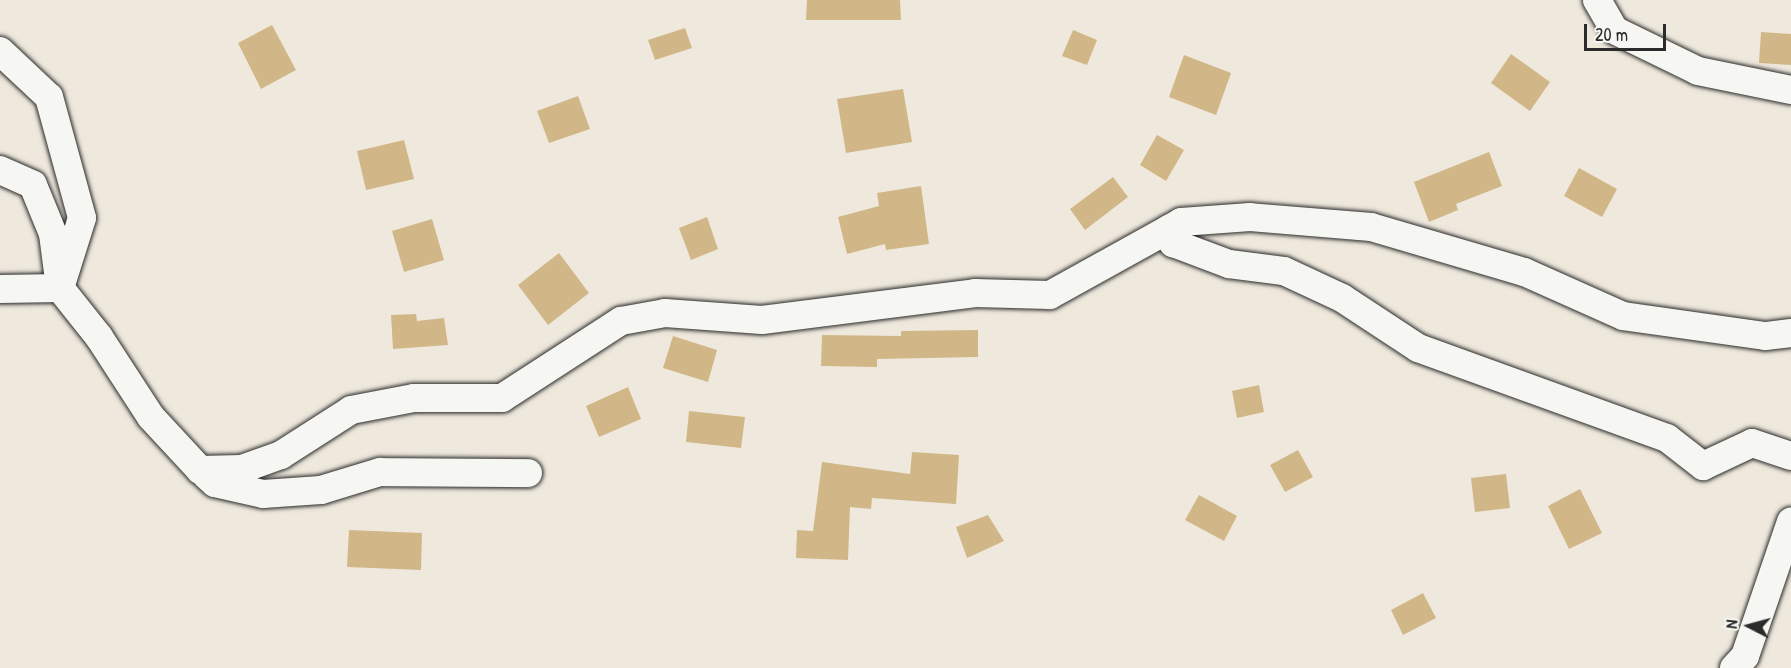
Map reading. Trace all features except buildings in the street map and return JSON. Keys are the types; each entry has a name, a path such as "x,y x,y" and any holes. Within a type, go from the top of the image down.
{"street":[{"path":"1597,0 1614,30 1698,71 1791,90"},
{"path":"0,51 49,97 82,218 60,288"},
{"path":"0,170 33,185 53,234 60,288 99,337 151,417 215,483 262,494 321,490 380,472 528,473"},
{"path":"200,470 242,469 281,455 351,410 414,398 502,398 621,321 665,313 762,320 975,293 1050,295 1181,222 1250,217 1371,227 1524,272 1623,316 1765,336 1791,333"},
{"path":"1169,229 1173,243 1229,264 1284,271 1342,298 1418,348 1667,438 1703,466 1752,442 1791,456"},
{"path":"0,289 60,288"},
{"path":"1734,668 1744,656 1791,522"}]}
